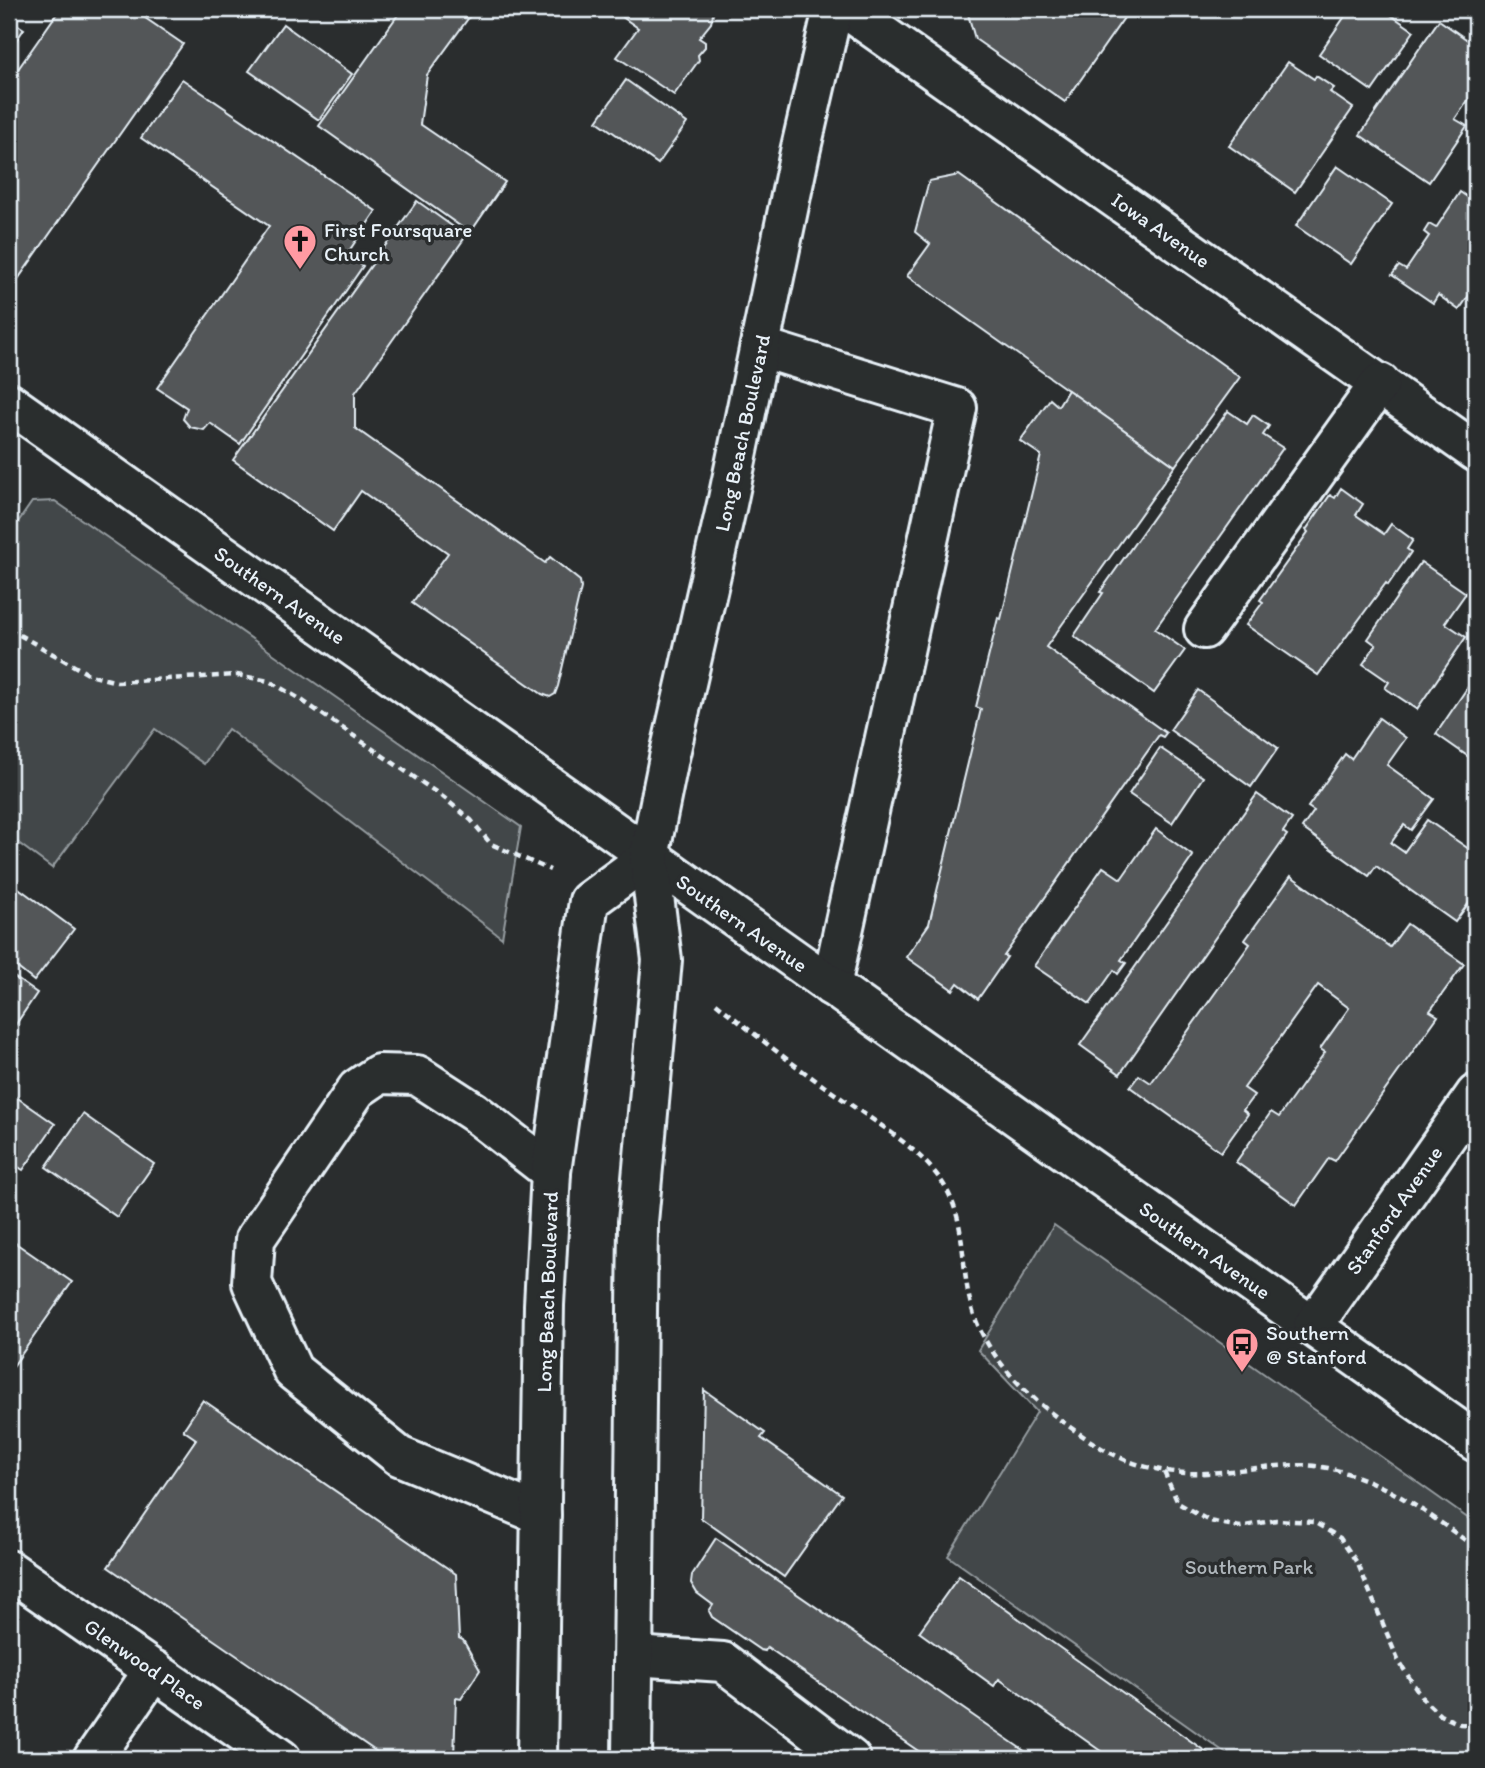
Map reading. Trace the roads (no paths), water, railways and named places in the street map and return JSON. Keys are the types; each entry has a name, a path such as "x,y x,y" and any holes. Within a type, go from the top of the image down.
{"street":[{"name":"Long Beach Boulevard","path":"632,1759 638,1222 663,960 649,857 833,9"},
{"name":"Iowa Avenue","path":"846,9 1476,452"},
{"path":"760,347 957,408 831,986"},
{"path":"1204,629 1380,383"},
{"name":"Southern Avenue","path":"12,414 649,857 1476,1442"},
{"name":"Long Beach Boulevard","path":"537,1759 544,1306 551,1172 589,901 649,857"},
{"path":"541,1515 400,1456 293,1371 252,1283 255,1239 357,1089 379,1074 417,1075 474,1112 551,1172"},
{"name":"Stanford Avenue","path":"1312,1326 1476,1094"},
{"name":"Glenwood Place","path":"9,1570 281,1759"},
{"path":"634,1656 723,1662 851,1759"},
{"path":"93,1759 154,1670"}],"place":[{"name":"First Foursquare Church","path":"300,271"},
{"name":"Southern @ Stanford","path":"1242,1374"}],"park label":[{"name":"Southern Park","path":"1249,1566"}]}
